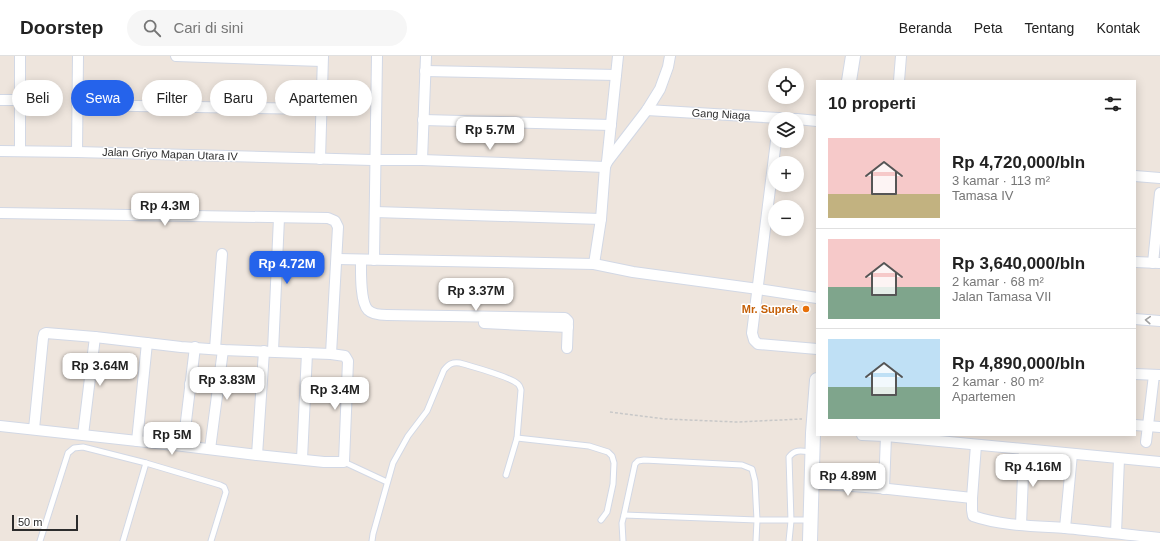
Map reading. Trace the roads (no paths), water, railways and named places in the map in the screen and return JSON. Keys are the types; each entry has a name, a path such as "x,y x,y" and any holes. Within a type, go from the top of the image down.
{"main road":[{"path":"849,80 853,56"},
{"path":"810,541 812,452 815,433 814,419 816,393"}],"street":[{"path":"20,56 20,80"},
{"path":"78,56 78,80"},
{"path":"176,56 322,58 322,80"},
{"path":"374,260 377,56"},
{"path":"422,160 426,56"},
{"path":"594,264 601,219 618,56"},
{"path":"606,164 647,110 660,89 668,67 670,56"},
{"path":"899,80 901,56"},
{"path":"425,71 616,75"},
{"path":"0,100 12,100"},
{"path":"134,106 275,108"},
{"name":"Gang Niaga","path":"647,110 768,117"},
{"path":"20,116 20,151"},
{"path":"77,116 77,152"},
{"path":"320,159 321,116"},
{"path":"424,120 611,125"},
{"name":"Gang Niaga","path":"804,120 816,121"},
{"path":"775,148 758,289 752,322 752,333 754,340 758,344 816,349"},
{"name":"Jalan Griyo Mapan Utara IV","path":"0,151 606,164"},
{"path":"1136,176 1160,178"},
{"path":"1136,262 1157,263 1160,193"},
{"path":"0,212 328,218 335,221 338,227 331,354"},
{"path":"374,212 601,219"},
{"path":"257,455 268,351 279,218"},
{"path":"210,449 218,386 222,254"},
{"path":"337,259 594,264 633,272 816,298"},
{"path":"361,260 364,300 368,310 382,315 566,318 568,321 567,348"},
{"path":"1136,319 1160,321"},
{"path":"0,426 257,455 324,462 344,462 348,361 345,356 331,354 219,349 46,333 44,334 43,338 34,429"},
{"path":"83,435 95,337"},
{"path":"137,441 147,343"},
{"path":"183,446 195,347"},
{"path":"302,459 307,353"},
{"path":"1136,374 1157,375 1147,426 1146,442"},
{"path":"190,384 218,386"},
{"path":"1136,425 1160,427"},
{"path":"884,489 886,436 1160,462"},
{"path":"976,445 972,498 973,516 981,519 1021,525 1160,538"},
{"path":"1021,525 1024,450"},
{"path":"1065,528 1072,454"},
{"path":"1116,533 1119,459"},
{"path":"811,483 972,498"}],"lane":[{"path":"372,541 393,463 408,436 427,411 444,370 448,365 454,362 504,377 516,382 519,385 521,390 517,438 506,475"},
{"path":"517,438 589,446 608,452 612,456 614,463 613,484 607,512 601,520"},
{"path":"40,541 68,453 74,448 83,447 146,463 224,487 226,492 211,541"},
{"path":"789,541 791,521 789,457 792,452 812,452"},
{"path":"623,541 622,523 635,464 638,461 644,460 742,465 752,469 754,473 757,520 756,541"},
{"path":"344,462 387,482"},
{"path":"123,541 146,463"},
{"path":"624,515 791,521 810,520"}],"place":[{"name":"Mr. Suprek","path":"806,309"}]}
